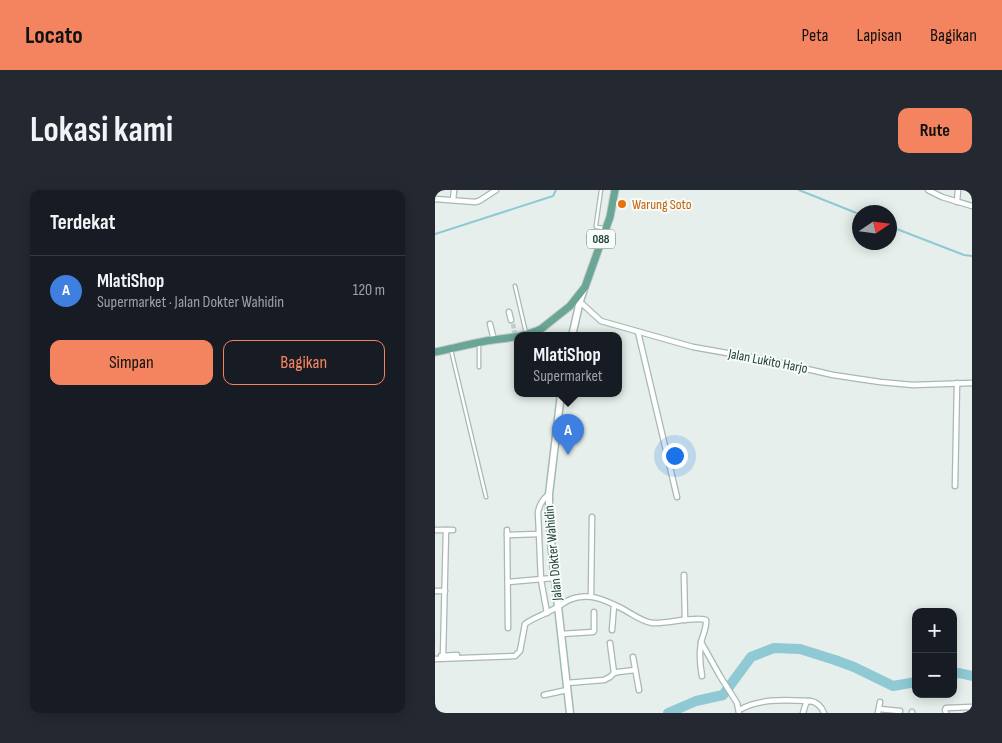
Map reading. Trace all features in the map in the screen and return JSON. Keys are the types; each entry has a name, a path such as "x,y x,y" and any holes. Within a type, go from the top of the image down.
{"main road":[{"name":"088","path":"533,332 541,329 578,300 585,287 610,217 615,190"},
{"path":"573,332 578,300"},
{"name":"088","path":"435,352 514,335"},
{"name":"Jalan Dokter Wahidin","path":"561,397 549,494 549,528 570,713"}],"street":[{"path":"453,200 454,190"},
{"path":"435,199 477,201 496,190"},
{"path":"928,190 942,197 972,206"},
{"path":"957,202 958,190"},
{"name":"Jalan Lukito Harjo","path":"578,300 601,320 693,347 772,361 833,375 880,382 913,385 972,382"},
{"path":"509,312 512,322"},
{"path":"490,324 494,340"},
{"path":"638,332 677,497"},
{"path":"955,486 957,383"},
{"path":"547,612 541,580 538,512 542,500 549,494"},
{"path":"591,596 592,517"},
{"path":"435,530 453,530"},
{"path":"443,656 446,530"},
{"path":"508,628 507,533 539,534"},
{"path":"685,574 685,620"},
{"path":"507,582 554,578"},
{"path":"435,591 445,591"},
{"path":"435,658 515,656 520,651 525,624 567,601 591,596 645,622 655,623 698,618 706,620 701,642 702,676"},
{"path":"612,630 613,605"},
{"path":"561,634 593,632 594,612"},
{"path":"701,642 737,703 739,711 747,705 771,700 812,701 824,713"},
{"path":"610,643 614,673"},
{"path":"435,658 457,655"},
{"path":"633,657 639,690"},
{"path":"567,682 605,680 614,673 635,670"},
{"path":"544,695 567,690"},
{"path":"803,713 809,701"},
{"path":"880,702 879,711 900,711"},
{"path":"946,713 946,708 972,707"}],"lane":[{"path":"601,190 596,227 605,228"},
{"path":"515,286 526,332"},
{"path":"479,342 479,367"},
{"path":"451,349 486,497"}],"waterway":[{"path":"435,234 553,196 556,190"},
{"path":"799,190 852,211"},
{"path":"897,229 964,255 972,256"},
{"path":"668,713 696,701 723,695 751,657 774,648 800,649 835,660 893,686 912,683"},
{"path":"957,673 972,676"}],"tunnel":[{"path":"513,324 515,332"}],"place":[{"name":"Warung Soto","path":"622,204"},
{"name":"MlatiShop","path":"568,455"}]}
